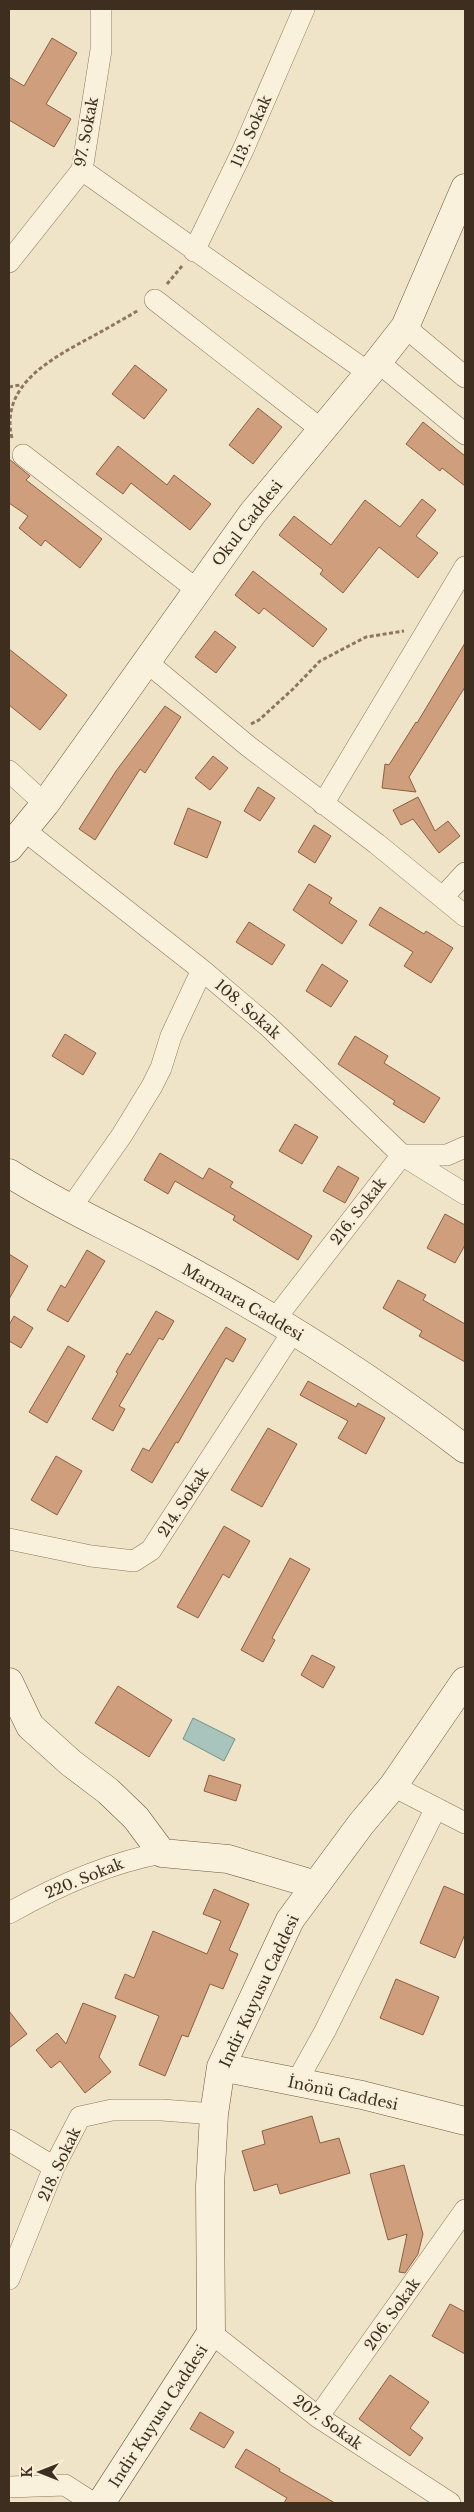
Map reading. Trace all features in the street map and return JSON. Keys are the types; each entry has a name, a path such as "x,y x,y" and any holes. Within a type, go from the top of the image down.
{"street":[{"name":"97. Sokak","path":"9,262 82,170 101,50 101,9"},
{"name":"113. Sokak","path":"194,251 243,150 304,9"},
{"path":"82,170 194,251 374,368 465,434"},
{"name":"Okul Caddesi","path":"16,839 46,804 148,663 196,590 252,514 374,368 405,327 465,188"},
{"path":"155,300 322,430"},
{"path":"405,327 465,376"},
{"path":"23,455 196,590"},
{"path":"323,804 465,567"},
{"path":"148,663 233,733 465,916"},
{"path":"9,771 46,804"},
{"name":"108. Sokak","path":"16,839 202,970 268,1026 402,1155 465,1194"},
{"path":"443,897 465,872"},
{"path":"70,1209 122,1135 152,1086 161,1068 171,1036 202,970"},
{"path":"402,1155 447,1155 465,1147"},
{"name":"216. Sokak","path":"284,1324 402,1155"},
{"name":"Marmara Caddesi","path":"9,1173 41,1194 160,1254 284,1324 413,1409 465,1449"},
{"name":"214. Sokak","path":"9,1539 91,1556 134,1561 151,1550 284,1324"},
{"name":"Indir Kuyusu Caddesi","path":"101,2503 211,2333 210,2186 214,2114 221,2067 290,1920 393,1786 465,1681"},
{"path":"9,1682 30,1726 71,1763 108,1791 136,1818 162,1853 228,1859 316,1885"},
{"path":"393,1786 465,1823"},
{"path":"296,2083 325,2031 436,1808"},
{"name":"220. Sokak","path":"11,1908 128,1860 162,1853"},
{"name":"İnönü Caddesi","path":"221,2067 362,2095 465,2121"},
{"name":"218. Sokak","path":"9,2279 54,2167 80,2117 112,2110 162,2110 214,2114"},
{"path":"9,2140 54,2167"},
{"name":"206. Sokak","path":"318,2417 465,2210"},
{"name":"207. Sokak","path":"211,2333 318,2417 450,2503"},
{"path":"9,2487 65,2485 93,2503"}],"path":[{"path":"23,455 12,436 9,421 12,403 20,385 38,367 155,300 194,251"},
{"path":"9,386 20,385"},
{"path":"233,733 260,720 320,661 366,637 428,628"}],"water":[{"path":"193,1718 235,1739 224,1761 183,1739"}],"building":[{"path":"52,38 77,53 46,104 71,119 54,147 9,120 9,77 24,86"},
{"path":"135,365 167,390 144,419 112,394"},
{"path":"258,408 282,427 253,464 229,445"},
{"path":"423,422 465,456 465,486 442,468 440,471 406,444"},
{"path":"118,446 167,485 174,475 211,504 190,530 131,483 123,494 96,474"},
{"path":"9,459 30,476 26,480 102,539 80,568 45,540 41,546 19,528 28,516 9,503"},
{"path":"422,499 436,510 416,536 438,553 418,578 379,547 343,593 320,574 323,570 279,535 294,516 331,545 365,500 400,527"},
{"path":"253,571 327,629 313,647 264,608 259,614 235,595"},
{"path":"215,631 236,647 216,673 195,657"},
{"path":"465,643 465,687 409,777 416,792 382,788 385,764 389,765 417,723"},
{"path":"9,649 67,695 40,730 9,705"},
{"path":"165,706 181,717 145,773 140,769 95,840 79,829 116,771"},
{"path":"213,756 228,768 210,790 195,778"},
{"path":"258,787 275,798 260,821 244,811"},
{"path":"418,797 435,831 448,821 460,836 439,853 413,819 401,825 393,810"},
{"path":"188,808 221,822 207,858 174,844"},
{"path":"314,825 331,836 315,863 298,852"},
{"path":"309,884 332,898 329,903 357,921 342,944 293,910"},
{"path":"380,907 424,934 426,931 453,948 431,983 404,966 413,952 369,925"},
{"path":"249,922 285,945 272,965 236,942"},
{"path":"322,964 348,981 331,1007 306,991"},
{"path":"65,1034 96,1053 83,1075 52,1056"},
{"path":"355,1036 388,1056 384,1063 440,1098 424,1123 393,1104 395,1101 338,1064"},
{"path":"295,1124 318,1137 302,1164 279,1151"},
{"path":"160,1153 203,1179 209,1168 233,1182 230,1187 312,1236 298,1260 233,1220 235,1216 175,1181 168,1194 144,1180"},
{"path":"338,1166 359,1178 345,1203 323,1191"},
{"path":"445,1214 465,1225 465,1245 455,1263 427,1248"},
{"path":"87,1250 105,1261 68,1322 47,1310 61,1285 65,1288"},
{"path":"9,1254 28,1266 9,1299"},
{"path":"398,1280 426,1295 423,1300 465,1324 465,1362 419,1336 422,1331 383,1308"},
{"path":"156,1311 174,1321 163,1340 159,1338 119,1406 125,1409 113,1431 92,1419 127,1353 130,1355"},
{"path":"14,1316 33,1328 21,1348 9,1341 9,1325"},
{"path":"226,1327 246,1339 233,1362 226,1358 178,1443 176,1442 152,1483 131,1470 143,1448 149,1451"},
{"path":"68,1346 85,1356 47,1423 29,1412"},
{"path":"308,1381 356,1407 358,1403 385,1418 366,1454 338,1438 348,1421 300,1395"},
{"path":"268,1428 297,1444 262,1507 231,1490"},
{"path":"56,1456 82,1471 57,1515 31,1500"},
{"path":"224,1526 250,1541 229,1578 223,1574 198,1618 177,1607"},
{"path":"290,1558 310,1569 272,1638 275,1640 263,1662 241,1650"},
{"path":"312,1655 335,1667 323,1688 301,1675"},
{"path":"118,1686 172,1720 149,1757 95,1723"},
{"path":"209,1775 241,1785 236,1801 204,1791"},
{"path":"444,1886 465,1895 465,1934 455,1958 420,1943"},
{"path":"214,1889 249,1904 229,1950 238,1954 223,1989 210,1984 188,2037 182,2035 165,2076 139,2065 159,2016 115,1998 125,1974 134,1978 153,1931 207,1954 221,1921 203,1914"},
{"path":"396,1979 439,1997 423,2035 380,2018"},
{"path":"83,2003 116,2016 99,2057 111,2072 85,2093 60,2061 51,2068 36,2050 57,2033 66,2044"},
{"path":"9,2011 27,2034 9,2048"},
{"path":"312,2116 320,2143 339,2138 350,2173 280,2194 277,2184 254,2191 242,2151 265,2144 262,2131"},
{"path":"404,2165 423,2234 418,2254 405,2273 399,2272 407,2234 388,2240 370,2174"},
{"path":"450,2304 465,2312 465,2354 432,2336"},
{"path":"390,2375 429,2402 410,2428 423,2438 410,2456 359,2419"},
{"path":"200,2412 234,2432 224,2448 190,2429"},
{"path":"246,2449 280,2469 279,2471 335,2503 284,2503 287,2498 235,2467"}]}
